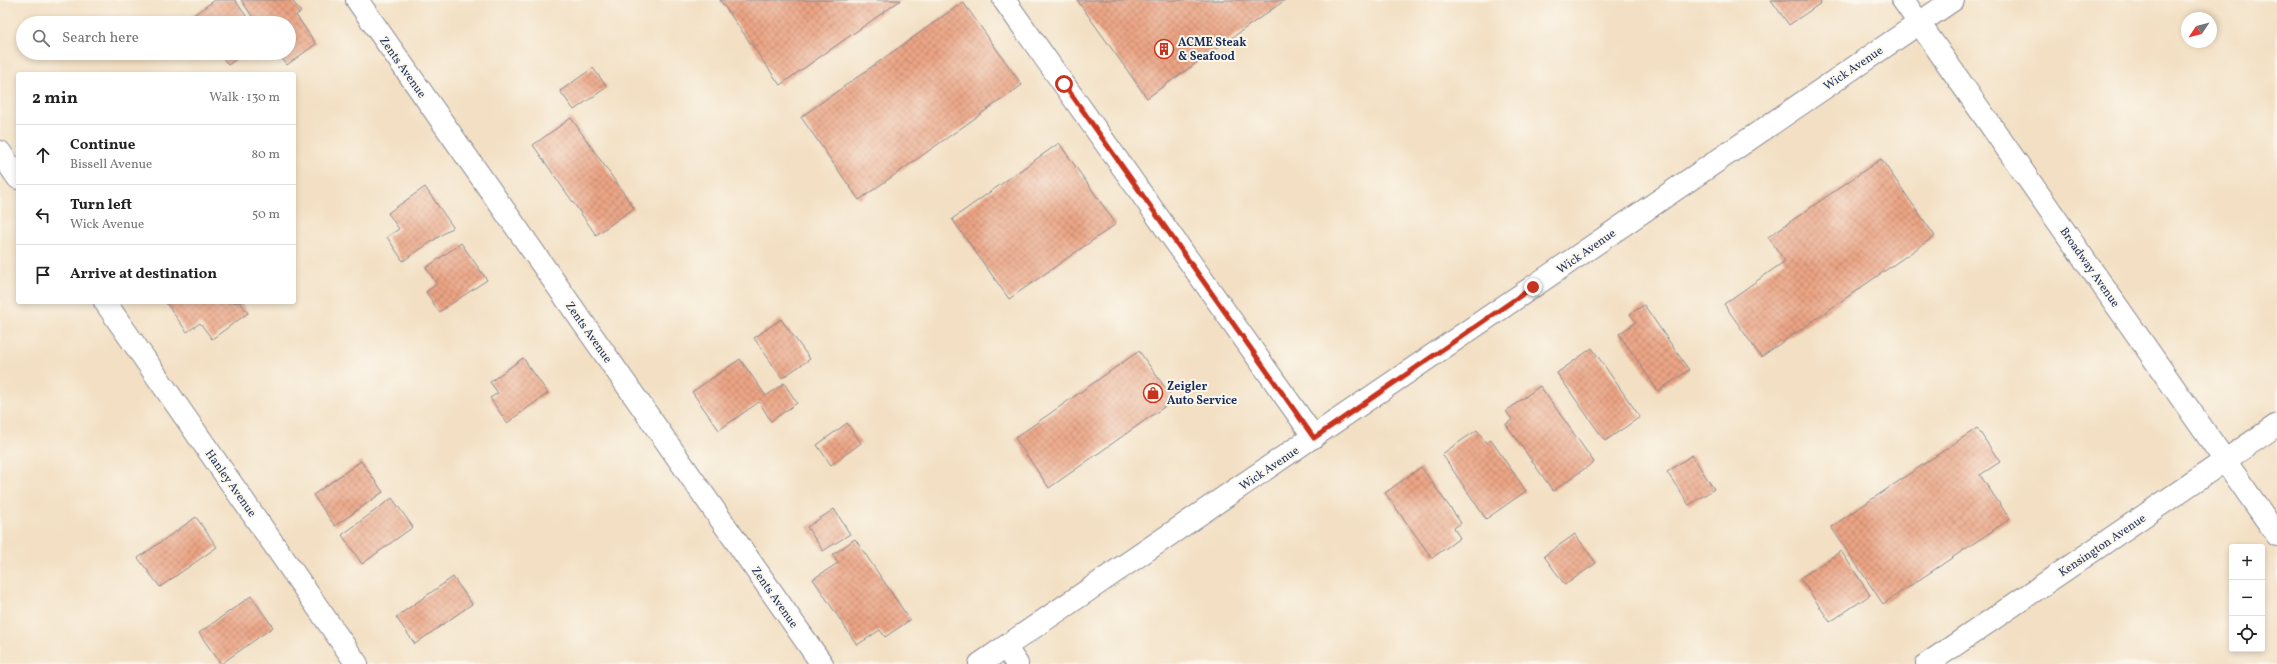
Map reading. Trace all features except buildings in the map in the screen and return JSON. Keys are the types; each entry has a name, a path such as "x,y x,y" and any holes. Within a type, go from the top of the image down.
{"street":[{"name":"Zents Avenue","path":"357,0 822,664"},
{"path":"1004,0 1314,438"},
{"name":"Broadway Avenue","path":"1902,0 2277,535"},
{"name":"Wick Avenue","path":"980,664 1011,655 1314,438 1953,0"},
{"path":"0,152 16,175"},
{"name":"Hanley Avenue","path":"106,304 357,664"},
{"name":"Kensington Avenue","path":"1927,664 2277,425"}],"place":[{"name":"ACME Steak & Seafood","path":"1164,49"},
{"name":"Zeigler Auto Service","path":"1153,393"}],"route":[{"path":"1064,84 1314,438 1533,287"}]}
